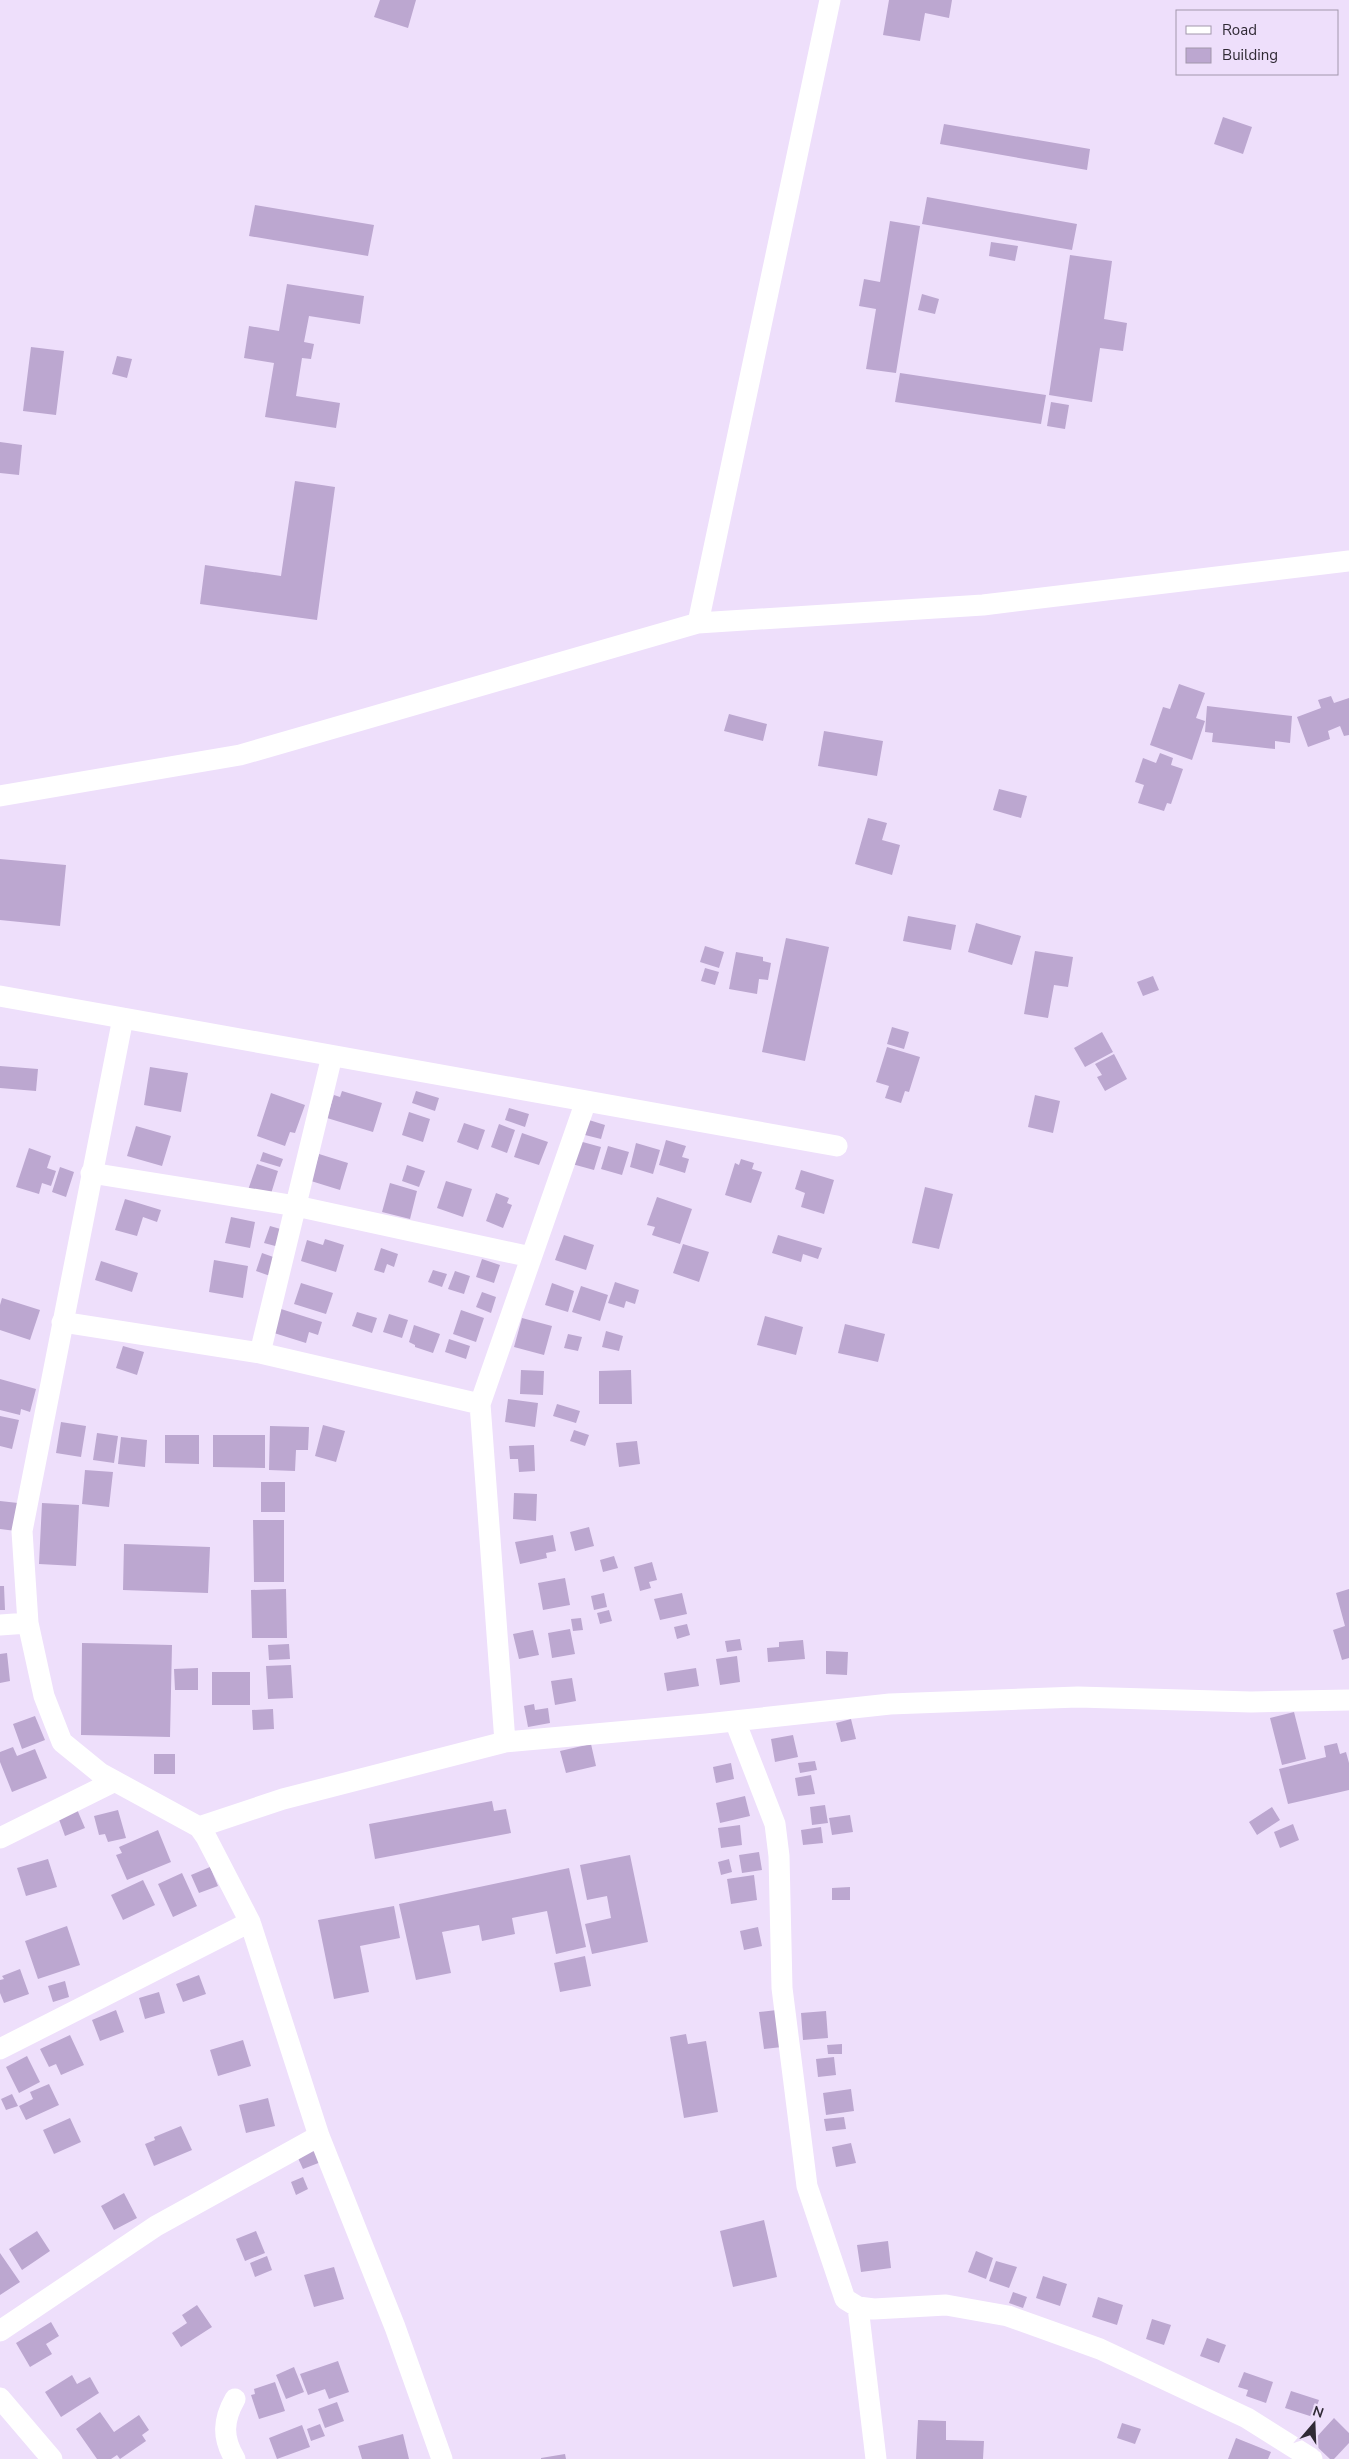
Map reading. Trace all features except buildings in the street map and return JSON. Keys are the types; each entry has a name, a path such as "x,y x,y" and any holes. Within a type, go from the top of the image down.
{"street":[{"path":"698,623 830,0"},
{"path":"0,796 240,755 698,623 983,605 1349,561"},
{"path":"0,996 838,1146"},
{"path":"123,1018 22,1531 28,1623 44,1696 62,1742 100,1773 199,1827 206,1837 250,1922 319,2136 395,2327 442,2459"},
{"path":"260,1353 332,1056"},
{"path":"505,1742 480,1404 586,1101"},
{"path":"92,1173 296,1206 532,1257"},
{"path":"62,1322 260,1353 480,1404"},
{"path":"0,1625 28,1623"},
{"path":"199,1827 283,1799 505,1742 735,1721 890,1704 1078,1697 1251,1702 1349,1700"},
{"path":"735,1721 775,1824 779,1856 782,1988 807,2186 845,2299 858,2307 874,2309 946,2305 1008,2316 1100,2349 1126,2361 1247,2418 1312,2459"},
{"path":"0,1838 115,1781"},
{"path":"0,2049 250,1922"},
{"path":"0,2331 156,2226 319,2136"},
{"path":"858,2307 876,2459"},
{"path":"0,2398 52,2459"},
{"path":"235,2399 227,2413 224,2431 235,2459"}]}
